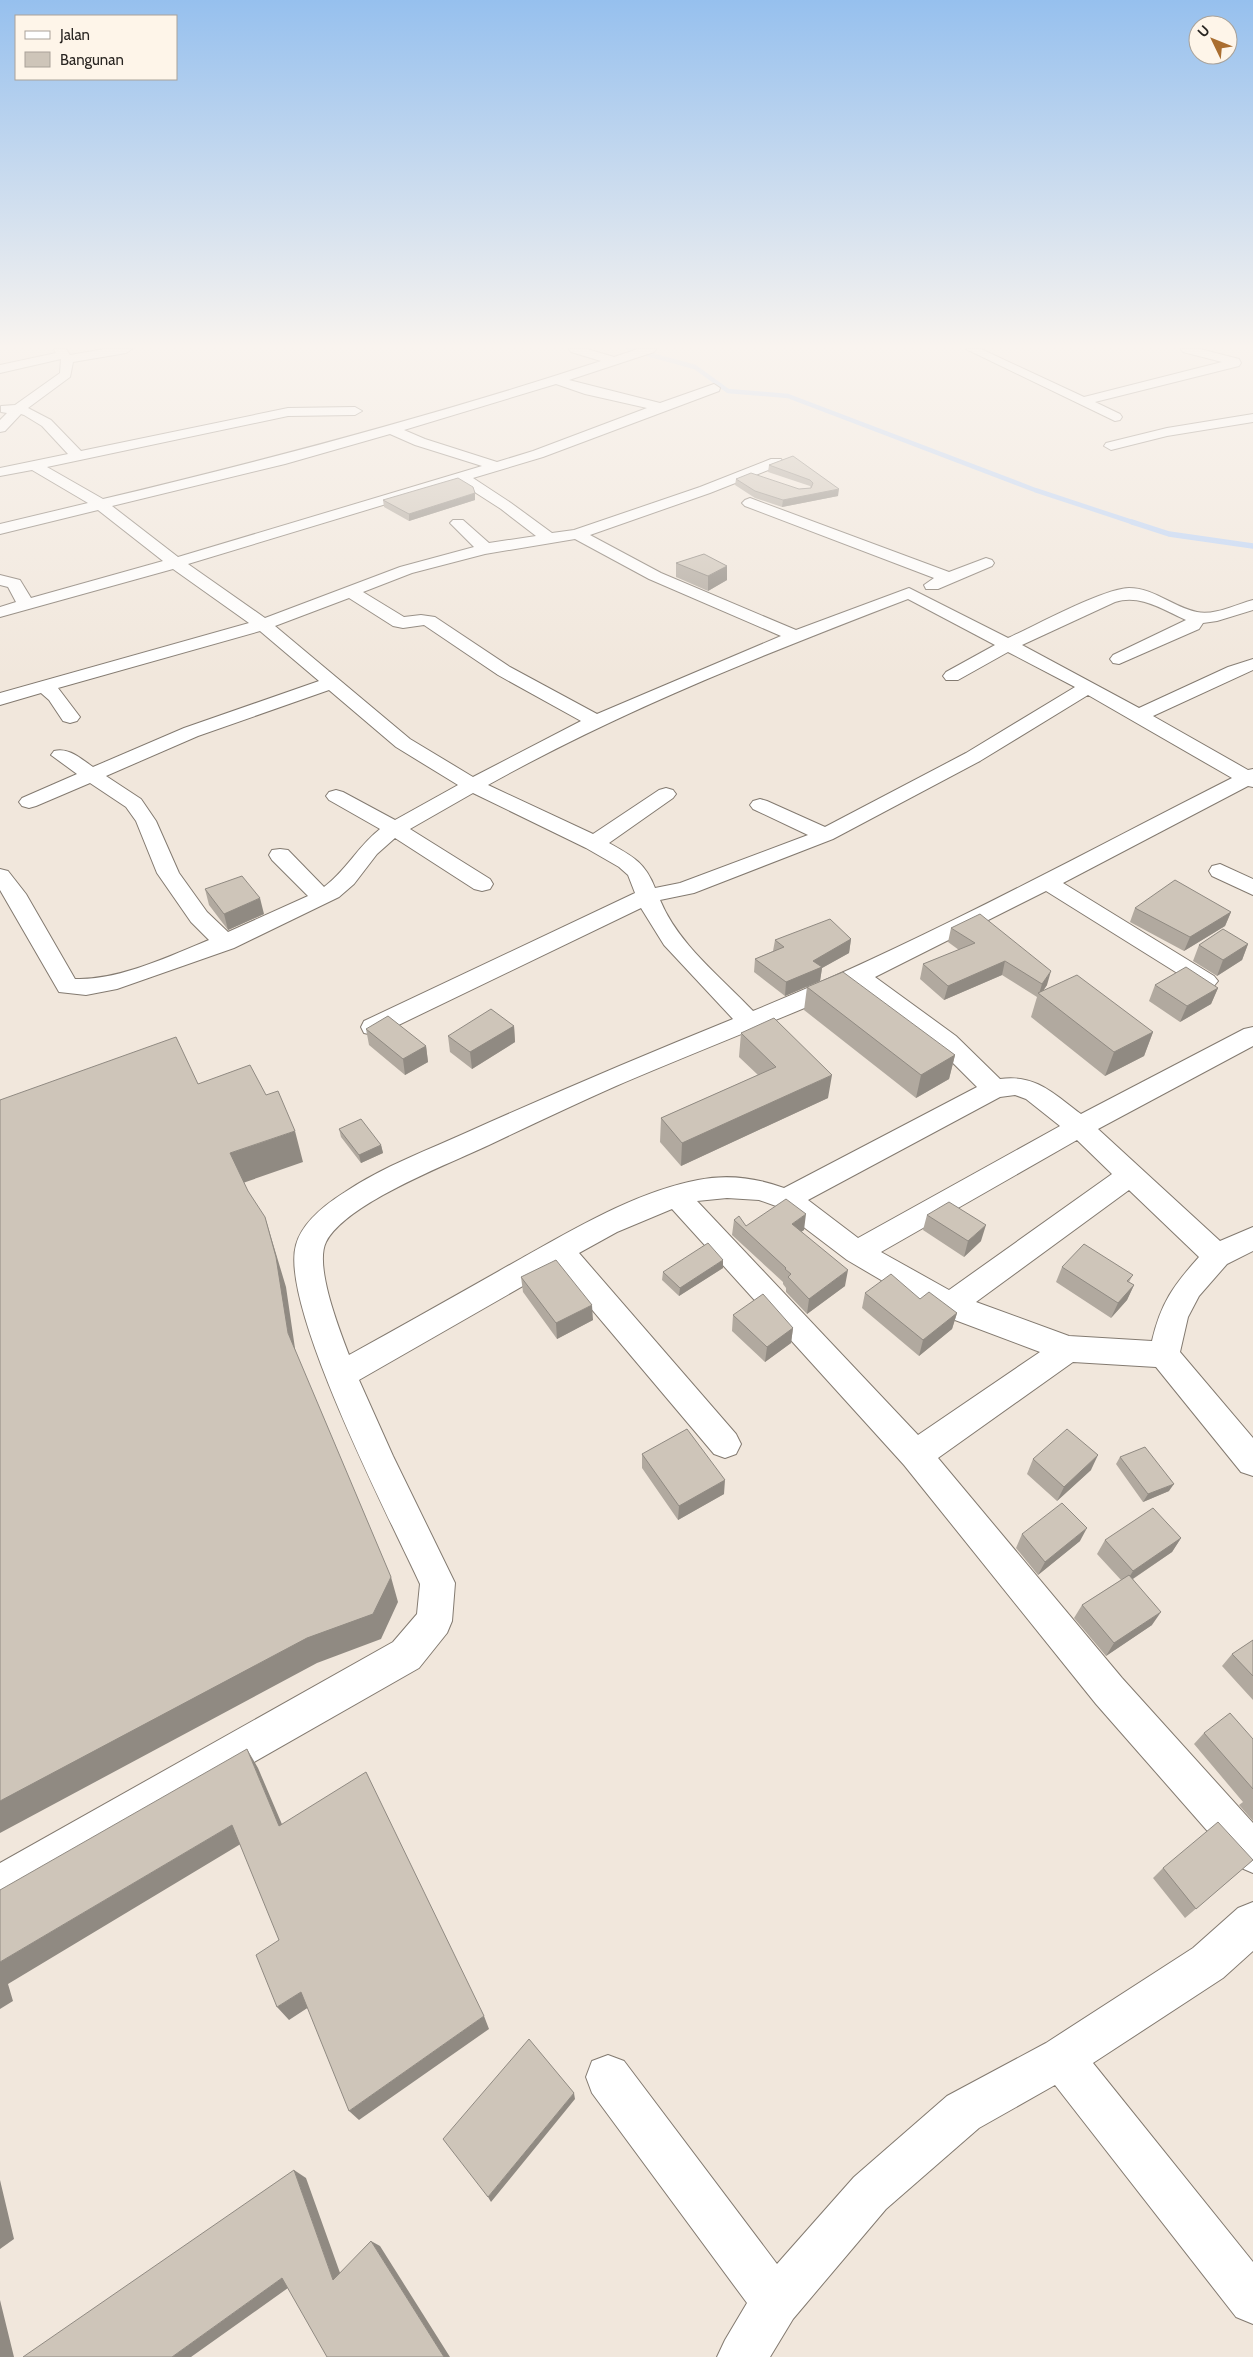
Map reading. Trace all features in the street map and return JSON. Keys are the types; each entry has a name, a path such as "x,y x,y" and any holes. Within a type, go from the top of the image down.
{"street":[{"path":"0,472 63,459"},
{"path":"0,529 284,459"},
{"path":"473,459 495,466"},
{"path":"0,612 175,563 520,459"},
{"path":"0,698 263,625 406,570 486,549 577,534 704,490 776,462"},
{"path":"34,465 100,504 175,563 263,625 403,743 472,785 594,843 627,862 638,872 648,896 672,940 749,1021"},
{"path":"749,472 767,478"},
{"path":"461,477 500,501 549,539"},
{"path":"750,503 949,578"},
{"path":"458,523 486,549"},
{"path":"577,534 655,576 794,636"},
{"path":"0,876 15,894 64,983 71,988 100,985 163,966 226,943 322,897 345,882 376,842 395,829 535,751 651,696 794,636 986,563"},
{"path":"0,580 14,584 26,604"},
{"path":"351,592 399,622 405,624 421,620 429,622 504,671 597,722"},
{"path":"909,593 1088,687 1251,778"},
{"path":"952,676 1008,645 1109,598 1127,593 1141,594 1196,618 1217,616 1253,605"},
{"path":"1119,659 1193,625 1196,618"},
{"path":"1137,716 1253,664"},
{"path":"1234,671 1253,681"},
{"path":"29,802 191,732 332,683"},
{"path":"44,686 56,696 70,717"},
{"path":"373,1027 648,896 686,888 826,835 973,757 1088,687"},
{"path":"62,755 134,803 146,821 168,873 199,916 226,943"},
{"path":"0,1885 406,1655 434,1621 438,1583 341,1375 311,1287 309,1247 320,1225 354,1200 389,1179 603,1082 857,975 1048,883 1251,778"},
{"path":"594,843 666,794"},
{"path":"336,796 395,829 482,884"},
{"path":"760,805 826,835"},
{"path":"280,855 322,897"},
{"path":"1220,871 1253,888"},
{"path":"1048,883 1206,981"},
{"path":"857,975 948,1043 979,1069 994,1089"},
{"path":"857,1252 1079,1127 1253,1035"},
{"path":"786,1199 994,1089 1016,1086 1035,1093 1079,1127 1217,1256"},
{"path":"950,1305 1130,1175"},
{"path":"341,1375 561,1252 607,1224 676,1196 699,1190 727,1188 760,1190 786,1199 857,1252 950,1305 1068,1349 1164,1355 1253,1462"},
{"path":"676,1196 916,1455 1109,1690 1253,1854"},
{"path":"1164,1355 1173,1315 1189,1288 1217,1256 1253,1238"},
{"path":"561,1252 725,1444"},
{"path":"916,1455 1068,1349"},
{"path":"742,2357 776,2302 870,2193 963,2112 1060,2058 1208,1963 1253,1923"},
{"path":"1060,2058 1253,2300"},
{"path":"608,2077 776,2302"}],"building":[{"path":"785,459 797,459 839,489 783,500 755,491 736,479 751,473 799,489 811,488 813,483 810,480 769,465"},
{"path":"458,478 473,487 475,493 409,514 383,500"},
{"path":"704,554 727,566 708,576 676,563"},
{"path":"242,876 260,898 224,914 205,889"},
{"path":"1175,880 1231,912 1190,937 1135,908"},
{"path":"980,914 1051,971 1042,984 1005,961 948,986 923,964 975,943 951,928"},
{"path":"830,919 851,939 813,961 822,967 786,982 755,959 784,947 775,940"},
{"path":"1223,929 1248,944 1223,960 1199,945"},
{"path":"1186,967 1218,988 1187,1006 1155,985"},
{"path":"843,972 955,1055 921,1075 807,987"},
{"path":"1077,975 1153,1032 1114,1052 1038,993"},
{"path":"491,1009 514,1026 470,1052 448,1036"},
{"path":"388,1016 426,1046 403,1059 366,1029"},
{"path":"774,1018 832,1075 682,1143 661,1118 776,1067 741,1033"},
{"path":"176,1037 198,1084 250,1065 266,1095 278,1091 295,1131 230,1153 248,1191 265,1217 276,1257 288,1333 391,1577 373,1614 307,1638 0,1801 0,1100"},
{"path":"361,1119 381,1145 359,1155 339,1129"},
{"path":"786,1199 806,1214 792,1224 848,1270 809,1299 788,1277 791,1274 786,1268 734,1220 739,1216 746,1226"},
{"path":"949,1202 986,1225 968,1241 927,1215"},
{"path":"708,1243 723,1260 680,1288 663,1272"},
{"path":"1084,1244 1133,1275 1127,1281 1134,1285 1118,1303 1062,1267"},
{"path":"556,1260 592,1305 556,1323 521,1277"},
{"path":"891,1274 920,1299 929,1292 957,1313 923,1340 865,1293"},
{"path":"763,1294 793,1328 767,1347 733,1315"},
{"path":"687,1429 725,1480 679,1506 642,1454"},
{"path":"1067,1429 1098,1455 1064,1487 1033,1459"},
{"path":"1145,1447 1174,1484 1148,1494 1120,1457"},
{"path":"1062,1503 1087,1528 1045,1562 1022,1534"},
{"path":"1153,1508 1181,1538 1133,1571 1105,1540"},
{"path":"1129,1575 1161,1612 1114,1643 1082,1605"},
{"path":"1253,1640 1253,1676 1232,1654"},
{"path":"1230,1713 1253,1739 1253,1789 1204,1733"},
{"path":"247,1749 279,1826 366,1772 484,2016 349,2111 301,1992 277,2007 256,1955 279,1940 232,1825 0,1962 0,1890"},
{"path":"1218,1822 1253,1860 1196,1909 1163,1868"},
{"path":"529,2039 574,2093 488,2197 443,2139"},
{"path":"294,2170 333,2280 371,2241 444,2357 327,2357 282,2278 172,2357 23,2357"}],"waterway":[{"path":"954,459 1035,490 1135,523"},
{"path":"1132,522 1169,534 1253,546"}]}
